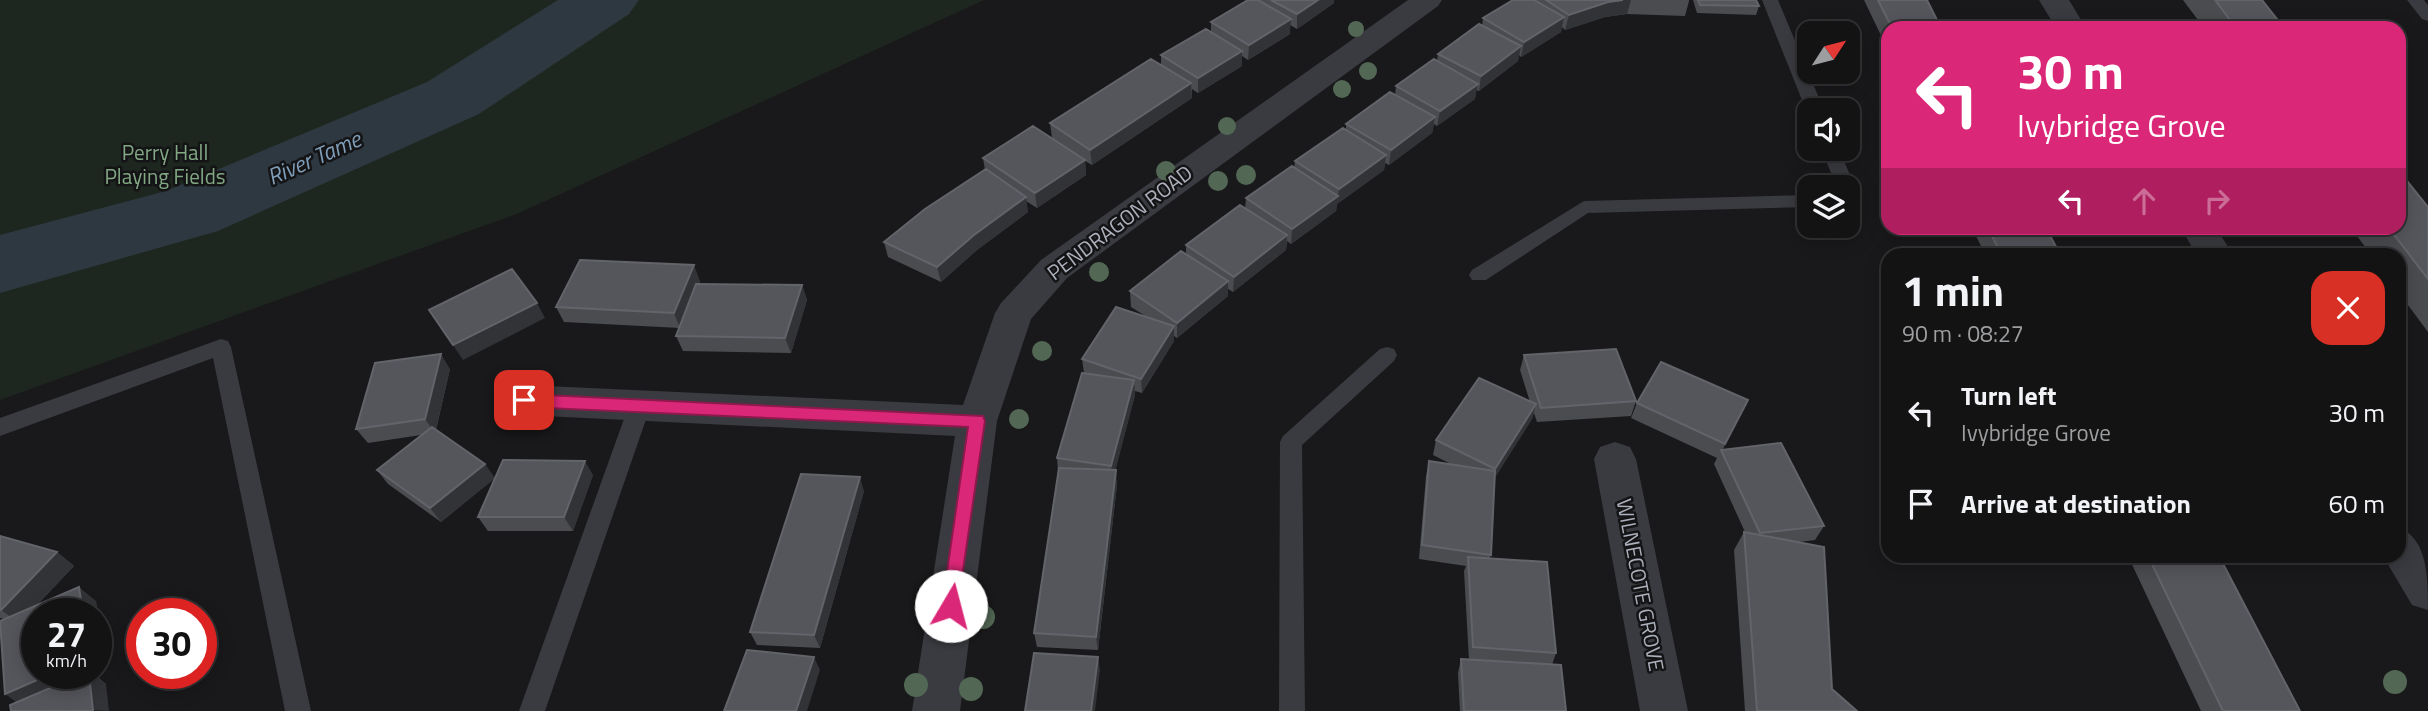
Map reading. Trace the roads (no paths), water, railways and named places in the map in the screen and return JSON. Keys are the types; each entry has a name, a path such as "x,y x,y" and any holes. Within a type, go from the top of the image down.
{"street":[{"name":"PENDRAGON ROAD","path":"936,711 977,421 1014,313 1054,269 1427,0"},
{"path":"2054,0 2067,21"},
{"path":"524,400 977,421"},
{"name":"WILNECOTE GROVE","path":"1615,459 1664,711"},
{"path":"2406,556 2428,591"}],"lane":[{"path":"1770,0 1810,98"},
{"path":"2415,0 2428,16"},
{"path":"1479,275 1584,207 1797,201"},
{"path":"0,427 221,347 298,711"},
{"path":"1292,711 1291,442 1387,355"},
{"path":"532,711 640,405"}],"waterway":[{"name":"River Tame","path":"0,264 190,212 453,98 605,0"}],"park label":[{"name":"Perry Hall Playing Fields","path":"165,165"}]}
